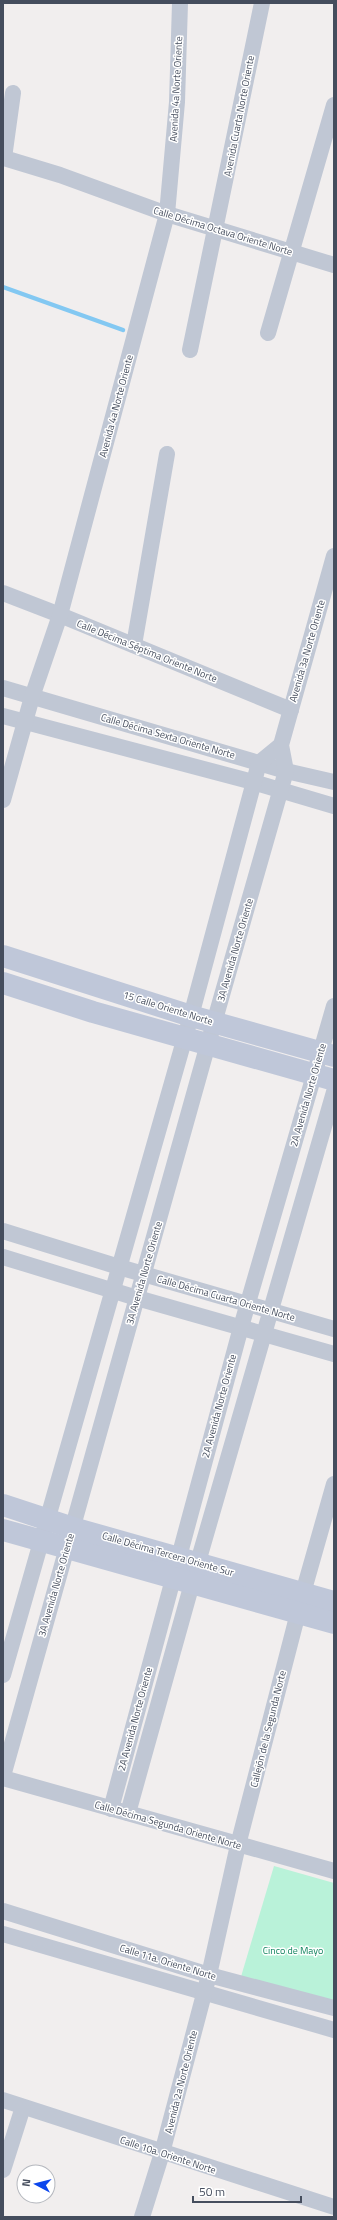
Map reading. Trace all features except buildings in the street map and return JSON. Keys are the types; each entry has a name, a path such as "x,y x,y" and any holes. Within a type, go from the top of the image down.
{"main road":[{"name":"15 Calle Oriente Norte","path":"3,956 191,1016 327,1054"},
{"path":"3,983 185,1038 334,1080"},
{"name":"Calle Décima Tercera Oriente Sur","path":"3,1505 48,1519 70,1537"},
{"name":"Calle Décima Tercera Oriente Sur","path":"3,1530 42,1540 70,1537 186,1569 301,1603 334,1623"},
{"name":"Calle Décima Tercera Oriente Sur","path":"301,1603 334,1602"}],"street":[{"name":"Avenida 4a Norte Oriente","path":"3,800 32,697 60,615 167,214 177,102 180,3"},
{"name":"Avenida Cuarta Norte Oriente","path":"190,350 262,3"},
{"name":"Calle Décima Octava Oriente Norte","path":"12,93 4,158 60,175 167,214 334,266"},
{"path":"268,333 334,105"},
{"path":"134,645 166,454"},
{"name":"Avenida 3a Norte Oriente","path":"286,771 281,746 334,556"},
{"name":"Calle Décima Séptima Oriente Norte","path":"3,593 291,710"},
{"name":"Calle Décima Sexta Oriente Norte","path":"3,688 286,771 334,782"},
{"path":"3,716 253,782 334,806"},
{"path":"3,1675 185,1038 253,782 259,763 281,746"},
{"name":"3A Avenida Norte Oriente","path":"3,1777 143,1274 286,771"},
{"name":"2A Avenida Norte Oriente","path":"128,1813 186,1569 241,1327 249,1305 313,1074 327,1054 334,1006"},
{"name":"2A Avenida Norte Oriente","path":"111,1809 186,1569 264,1334 334,1092"},
{"name":"Calle Décima Cuarta Oriente Norte","path":"3,1231 119,1267 334,1328"},
{"path":"3,1257 137,1298 334,1354"},
{"name":"Callejón de la Segunda Norte","path":"209,1975 238,1845 301,1603 334,1484"},
{"name":"Calle Décima Segunda Oriente Norte","path":"3,1777 111,1809 334,1871"},
{"name":"Calle 11a. Oriente Norte","path":"3,1911 209,1975 334,2008"},
{"name":"Calle 11a. Oriente Norte","path":"3,1934 334,2030"},
{"name":"Avenida 2a Norte Oriente","path":"142,2217 162,2153 209,1975"},
{"name":"Calle 10a. Oriente Norte","path":"3,2100 162,2153 334,2207"},
{"path":"3,2170 23,2107"}],"green space":[{"name":"Cinco de Mayo","path":"274,1866 334,1883 334,2005 240,1980"}],"waterway":[{"path":"3,287 123,330"}]}
